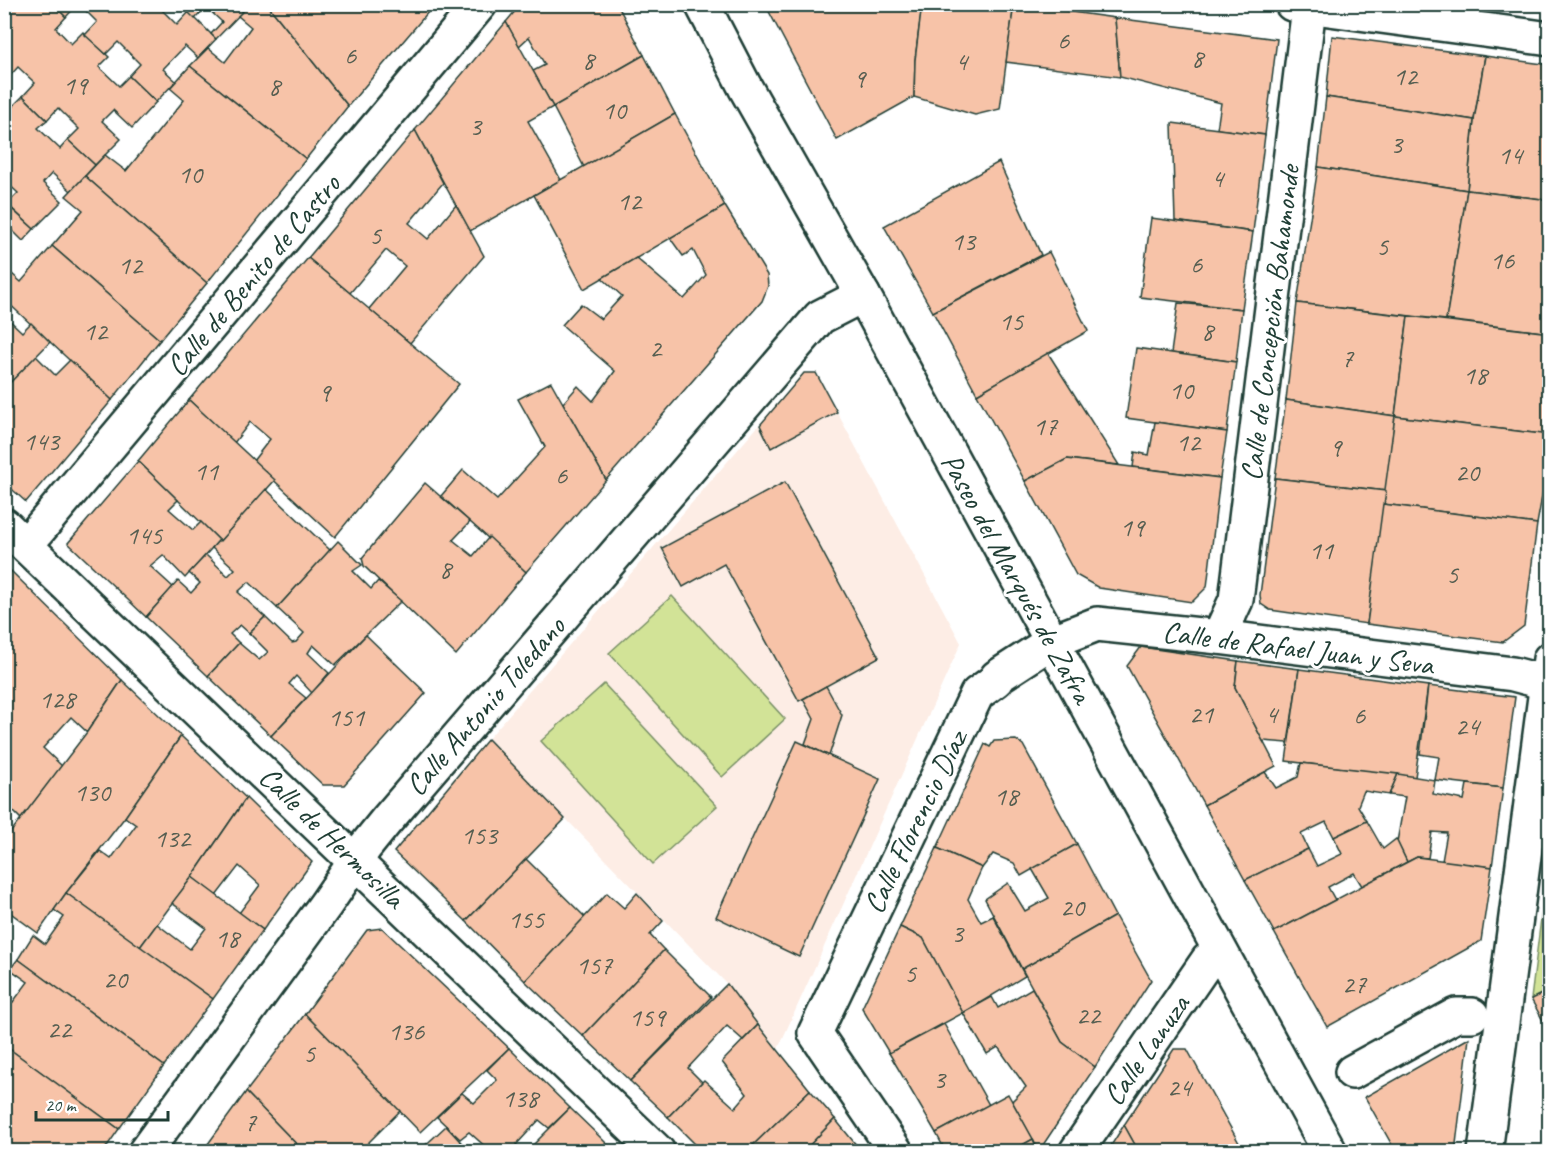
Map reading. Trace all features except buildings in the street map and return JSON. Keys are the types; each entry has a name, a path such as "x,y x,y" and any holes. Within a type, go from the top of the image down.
{"street":[{"name":"Calle de Benito de Castro","path":"15,535 480,4"},
{"name":"Paseo del Marqués de Zafra","path":"702,4 745,87 863,295 1330,1152"},
{"path":"1301,6 1550,39"},
{"name":"Calle de Concepción Bahamonde","path":"1219,637 1236,600 1301,6"},
{"name":"Calle Antonio Toledano","path":"145,1152 386,821 820,317 863,295"},
{"name":"Calle de Hermosilla","path":"15,535 658,1152"},
{"name":"Calle de Rafael Juan y Seva","path":"1052,642 1097,624 1513,674 1532,679 1548,672"},
{"name":"Calle Florencio Díaz","path":"896,1152 815,1033 977,694 997,677 1052,642"},
{"path":"1485,1152 1548,672"},
{"name":"Calle Lanuza","path":"1076,1152 1208,960 1220,952"},
{"path":"1352,1072 1455,1015 1472,1015"}],"shaded area":[{"path":"804,373 816,373 961,643 778,1049 727,984 488,739"}],"green space":[{"path":"672,596 785,719 722,777 609,653"},
{"path":"604,684 717,806 653,864 541,741"},
{"path":"1549,854 1549,990 1531,999"}]}
